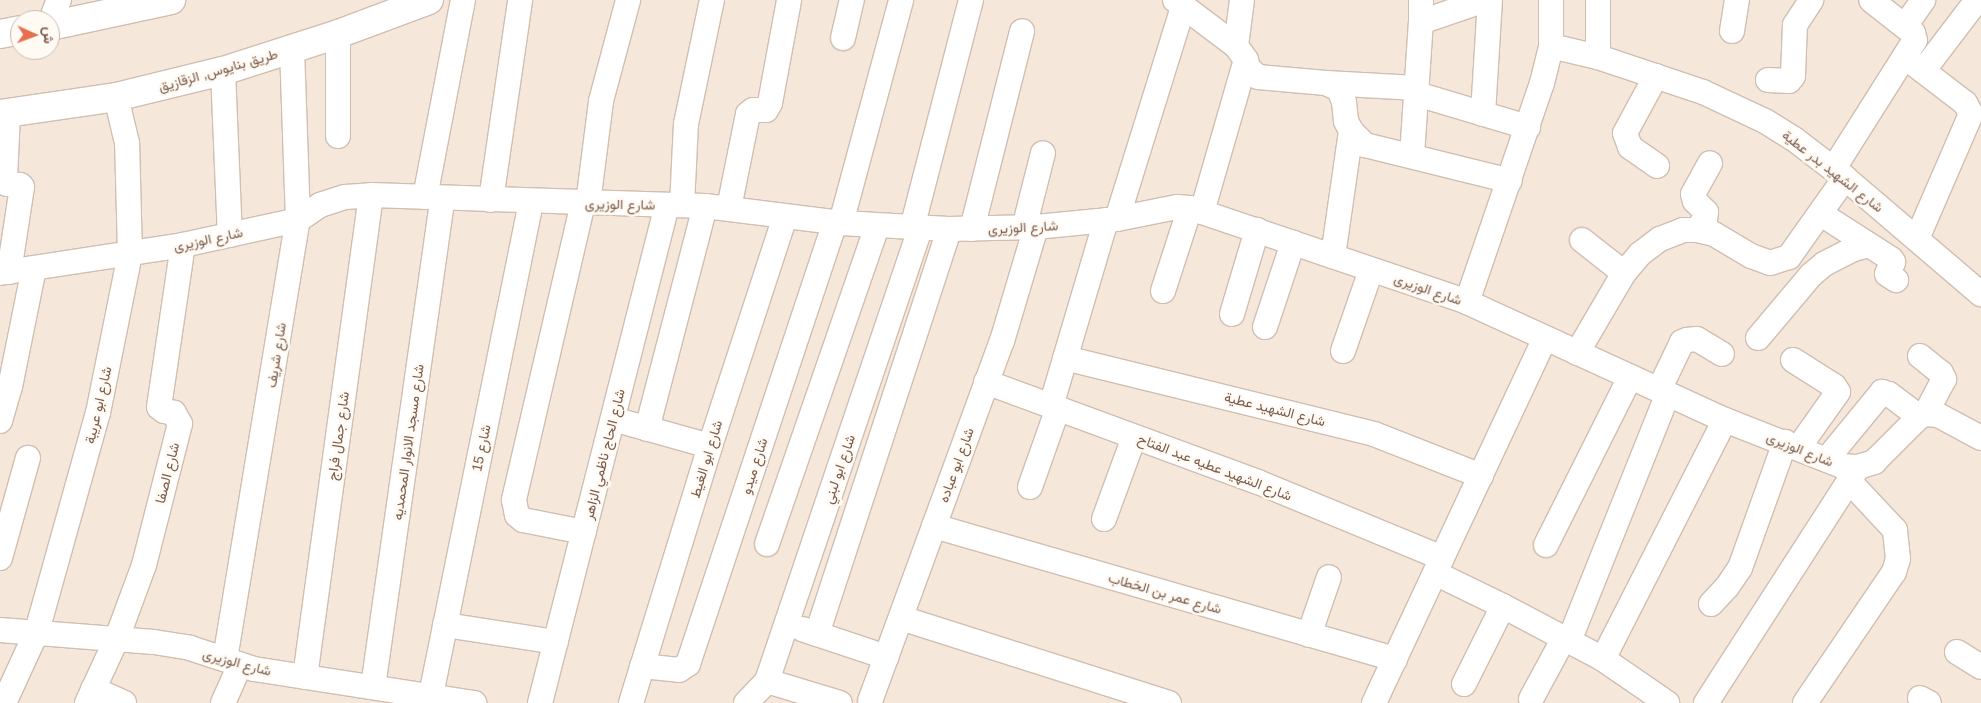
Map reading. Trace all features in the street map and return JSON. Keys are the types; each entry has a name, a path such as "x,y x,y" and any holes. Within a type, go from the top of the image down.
{"main road":[{"name":"طريق بنايوس, الزقازيق","path":"4,114 116,97 223,71 338,34 429,0"},
{"path":"60,22 162,1"}],"street":[{"name":"شارع مسجد الانوار المحمديه","path":"373,687 434,198 462,0"},
{"path":"491,200 520,0"},
{"path":"584,532 523,520 517,515 514,507 516,490 586,203 601,102 628,0"},
{"name":"شارع الحاج ناظمي الزاهر","path":"540,703 613,419 674,205 686,124 712,0"},
{"path":"729,208 748,114 753,110 766,110 770,103 790,0"},
{"path":"843,38 852,0"},
{"name":"شارع ميدو","path":"642,666 679,670 688,664 838,223 901,0"},
{"name":"شارع ابو لبني","path":"746,703 767,681 916,228 971,0"},
{"path":"1163,291 1196,210 1241,53 1242,0"},
{"path":"1412,156 1421,11 1485,0"},
{"path":"1483,114 1490,0"},
{"path":"1467,302 1528,127 1551,46 1551,0"},
{"path":"1598,0 1598,57"},
{"path":"1732,31 1737,0"},
{"path":"1768,80 1789,81 1793,76 1795,25 1811,0"},
{"path":"1870,0 1909,30 1914,43 1914,64"},
{"path":"1909,30 1923,0"},
{"path":"1577,353 1624,273 1640,254 1660,239 1683,230 1697,230 1714,234 1751,256 1770,262 1789,257 1821,214 1840,173 1914,64 1977,0"},
{"path":"1030,487 1054,407 1065,358 1112,220 1179,3 1241,53 1248,68 1258,78 1417,91 1483,114 1528,127"},
{"path":"972,229 1022,30"},
{"path":"338,34 338,136"},
{"name":"شارع الشهيد بدر عطية","path":"1551,46 1598,57 1735,105 1794,139 1840,173 1981,294"},
{"name":"شارع شريف","path":"223,703 233,662 298,220 292,49"},
{"path":"1914,64 1965,103 1971,114 1917,239"},
{"path":"223,71 230,235"},
{"path":"1656,76 1625,132 1630,147 1657,166"},
{"path":"1326,83 1339,89 1342,95 1346,121 1351,130 1366,144 1510,181"},
{"name":"شارع ابو عريبة","path":"4,703 37,632 98,413 130,254 131,211 127,144 116,97"},
{"path":"4,114 5,180 7,184 20,185 22,187 5,273"},
{"path":"1333,256 1351,130"},
{"name":"شارع ابو عباده","path":"870,702 1015,301 1043,153"},
{"path":"1697,230 1705,219 1706,212 1695,201 1693,194 1710,164"},
{"name":"شارع الوزيرى","path":"5,273 184,245 298,220 320,205 345,197 371,195 531,202 705,206 838,223 949,230 1030,228 1112,220 1177,207 1196,210 1467,302 1725,420 1827,459 1853,474"},
{"name":"شارع جمال فراج","path":"305,677 371,195"},
{"name":"شارع 15","path":"430,695 531,202"},
{"path":"647,429 705,206"},
{"path":"1821,214 1893,260 1887,274 1896,280"},
{"name":"شارع ابو الغيط","path":"631,703 710,446 785,216"},
{"path":"767,544 878,226"},
{"path":"817,634 949,230"},
{"path":"1232,314 1257,230"},
{"path":"1582,240 1624,273"},
{"path":"1265,327 1293,243"},
{"name":"شارع الصفا","path":"90,696 117,638 144,565 180,424 174,413 164,411 159,406 184,245"},
{"path":"1758,338 1812,275 1824,264 1845,252 1869,245"},
{"path":"0,421 10,386 34,268"},
{"path":"1343,351 1371,270"},
{"path":"1374,703 1545,338"},
{"path":"1531,699 1566,640 1682,342 1697,339 1722,354"},
{"path":"1706,703 1853,474 1874,462 1922,416 1944,380 1940,373 1920,356"},
{"name":"شارع الشهيد عطية","path":"1065,358 1374,434 1480,476"},
{"path":"1711,604 1727,587 1740,568 1791,444 1838,392 1834,386 1793,360"},
{"path":"1546,545 1630,377"},
{"name":"شارع الشهيد عطيه عبد الفتاح","path":"986,382 1258,482 1439,566 1503,606 1603,659 1652,699"},
{"path":"1827,459 1882,392 1889,394 1922,416 1938,414 1981,438"},
{"path":"613,419 710,446"},
{"path":"1603,659 1725,420"},
{"path":"1104,520 1134,437"},
{"path":"0,558 28,458"},
{"path":"1806,703 1894,572 1898,558 1895,530 1853,474"},
{"name":"شارع عمر بن الخطاب","path":"934,526 1395,659"},
{"path":"1309,635 1328,577"},
{"path":"1464,684 1503,606"},
{"path":"901,618 1170,703"},
{"path":"786,624 886,657"},
{"path":"445,625 556,642"},
{"name":"شارع الوزيرى","path":"0,630 154,642 190,648 233,662 305,677 474,703"},
{"path":"1957,652 1981,667"},
{"path":"767,681 816,700 840,703"},
{"path":"90,696 124,703"}],"shaded area":[{"path":"0,0 1981,0 1981,703 0,703"}]}
